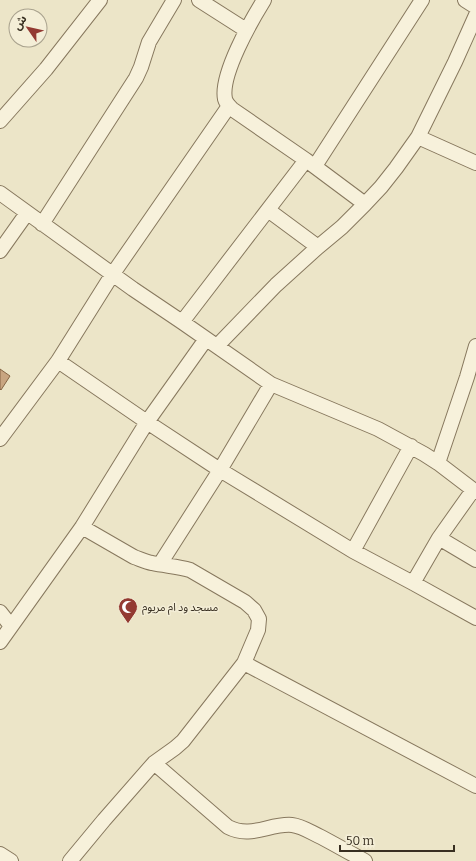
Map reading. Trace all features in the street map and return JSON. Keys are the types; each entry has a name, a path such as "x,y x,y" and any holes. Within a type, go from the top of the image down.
{"street":[{"path":"0,121 46,69 100,0"},
{"path":"42,224 136,78 149,42 174,0"},
{"path":"199,0 246,30"},
{"path":"264,0 246,30 230,68 225,85 224,98 229,106 311,163 365,204"},
{"path":"182,322 268,210 311,163 422,0"},
{"path":"465,0 476,7"},
{"path":"0,642 82,527 147,422 212,343 342,227 381,187 396,168 418,137 476,16"},
{"path":"0,439 58,361 112,275 229,106"},
{"path":"418,137 476,163"},
{"path":"0,193 112,275 271,384 378,429 411,446 438,463 474,491 439,538 413,583"},
{"path":"268,210 318,247"},
{"path":"0,251 27,213"},
{"path":"438,463 476,346"},
{"path":"58,361 220,470 353,551 476,618"},
{"path":"160,564 220,470 271,384"},
{"path":"353,551 411,446"},
{"path":"70,861 154,763 182,741 244,663 258,630 259,619 254,610 245,602 190,570 152,563 134,556 82,527"},
{"path":"439,538 476,560"},
{"path":"0,612 11,626"},
{"path":"244,663 476,786"},
{"path":"154,763 234,831 251,832 271,827 293,825 306,829 365,861"},
{"path":"0,854 11,861"}],"building":[{"path":"0,369 10,376 1,390 0,389"}],"place":[{"name":"مسجد ود ام مريوم","path":"128,624"}]}
